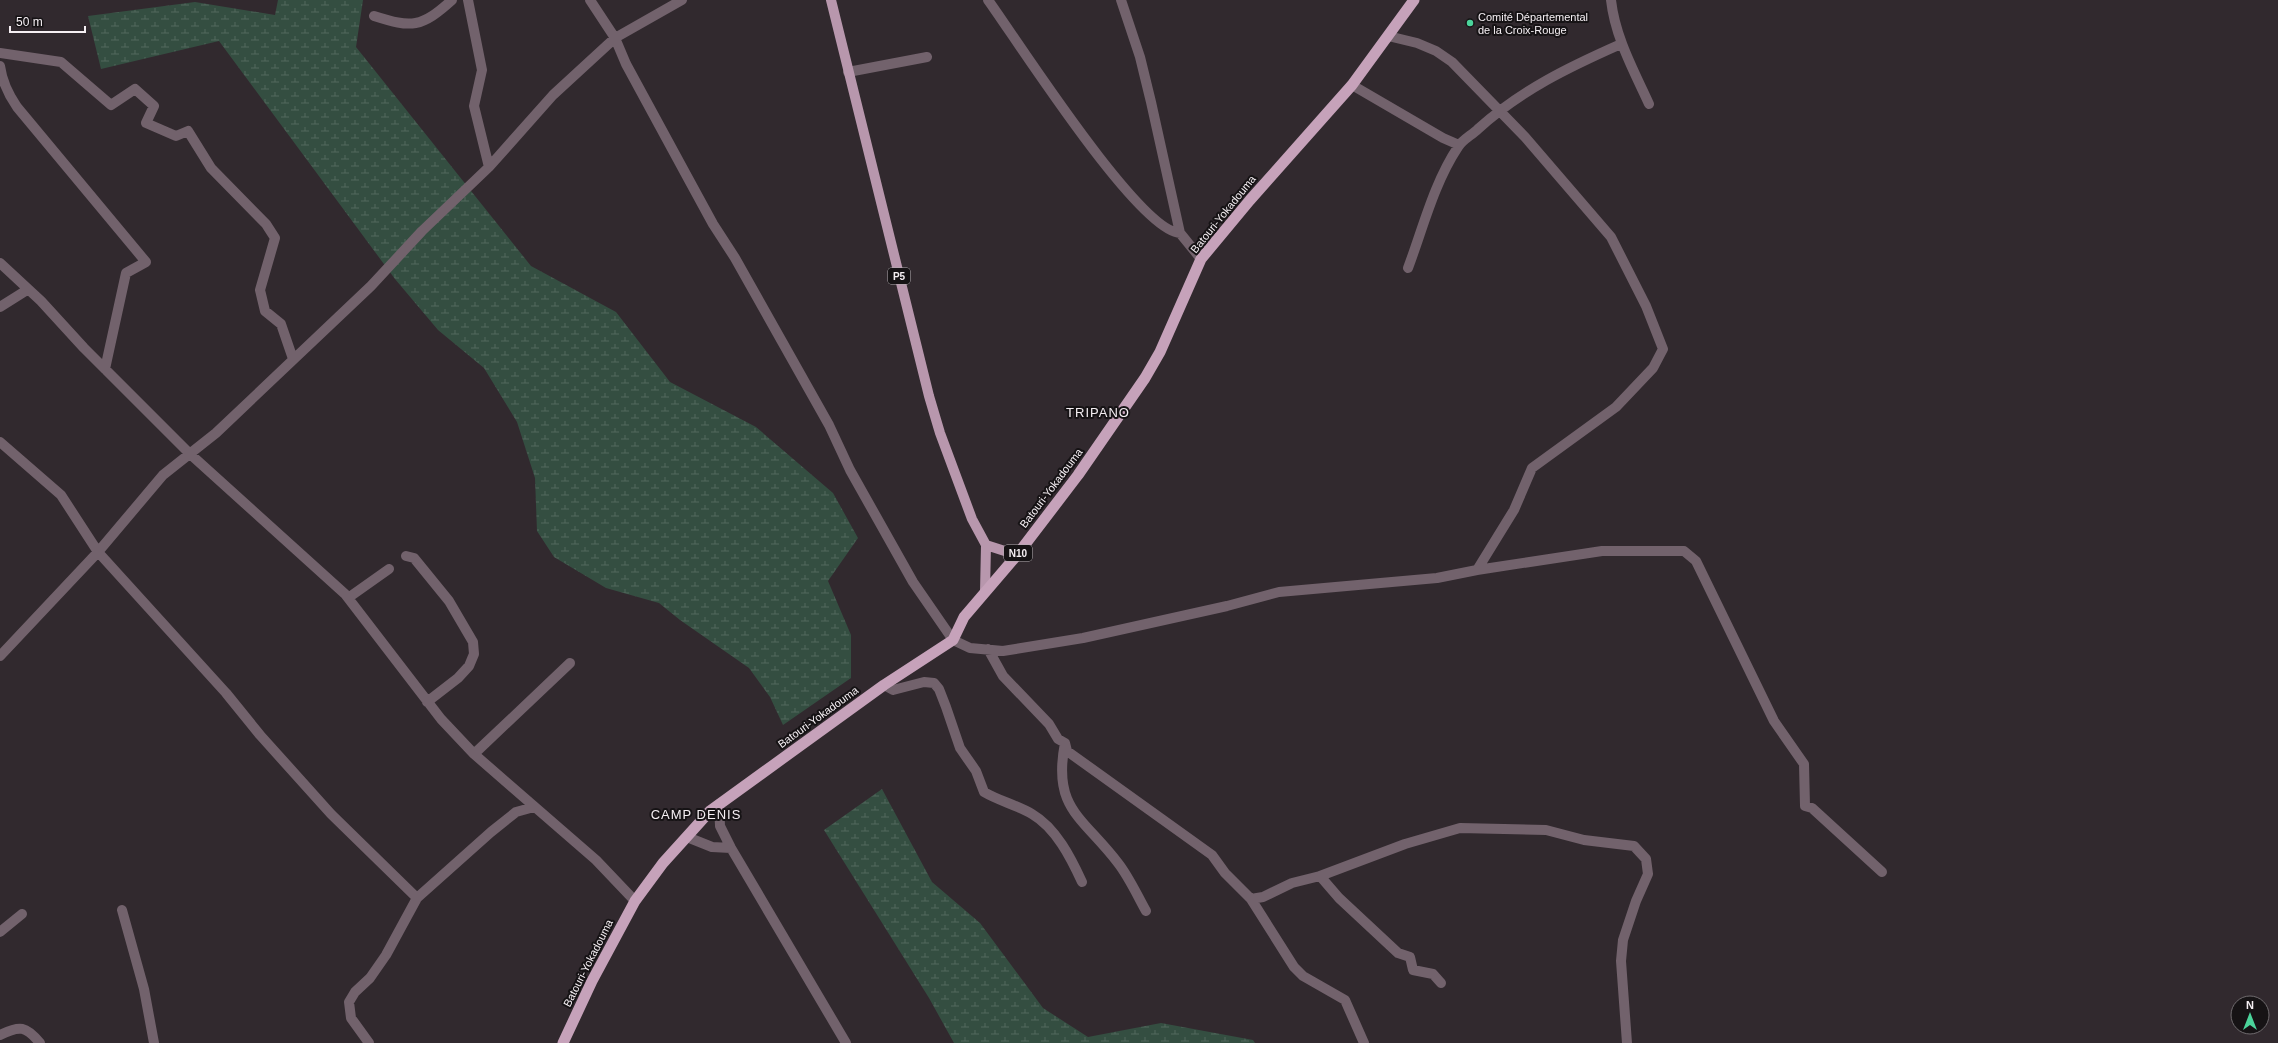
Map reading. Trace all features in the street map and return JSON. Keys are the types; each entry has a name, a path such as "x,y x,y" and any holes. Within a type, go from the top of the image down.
{"highway":[{"name":"Batouri-Yokadouma","path":"563,1043 592,981 635,901 663,863 687,837 719,804 884,685 953,640 964,618 1017,555 1078,475 1145,378 1163,346 1201,259 1250,200 1352,85 1414,0"}],"main road":[{"name":"P5","path":"831,0 931,403 940,433 972,519 986,545 985,592"},
{"path":"986,545 1017,555"}],"street":[{"path":"374,16 405,24 419,23 435,15 452,0"},
{"path":"468,0 482,70 474,106 489,167"},
{"path":"590,0 615,38 626,64 692,186 713,224 738,264 829,426 850,470 913,582 953,640 970,648 1003,651 1084,638 1220,608 1278,592 1376,585 1437,578 1477,570 1602,551 1684,551 1691,555 1696,561 1774,720 1804,764 1805,806 1812,808 1882,872"},
{"path":"0,656 98,552 163,475 216,433 371,286 422,231 489,167 553,95 615,38 682,0"},
{"path":"988,0 1104,163 1144,209 1167,229 1180,234"},
{"path":"1121,0 1127,16 1151,102 1180,234 1201,259"},
{"path":"1611,0 1612,16 1622,44 1649,104"},
{"path":"1388,36 1401,38 1436,51 1452,62 1499,110 1611,237 1646,306 1663,349 1654,368 1616,406 1532,468 1514,510 1477,570"},
{"path":"1408,268 1442,177 1459,145 1499,110 1539,83 1622,44"},
{"path":"0,52 61,62 111,106 135,89 154,106 146,123 176,136 188,131 210,168 266,224 275,238 260,290 265,311 281,324 294,359"},
{"path":"848,72 927,56"},
{"path":"0,66 1,74 9,95 146,262 126,273 105,369"},
{"path":"1352,85 1443,138 1459,145"},
{"path":"0,263 67,328 105,369 189,453 348,598 426,702 474,754 596,860 635,901"},
{"path":"0,307 27,290"},
{"path":"0,442 61,494 98,552 226,693 260,735 331,814 417,898"},
{"path":"406,556 414,558 449,601 473,642 474,654 469,666 458,678 426,702"},
{"path":"348,598 389,569"},
{"path":"988,649 1003,676 1049,724 1058,739 1065,743 1067,751 1212,855 1225,873 1251,899 1294,967 1303,976 1345,1000 1364,1043"},
{"path":"474,754 570,663"},
{"path":"884,685 893,690 924,682 934,683 942,695 960,748 976,771 984,792 1034,815 1072,859 1082,882"},
{"path":"1065,743 1062,761 1062,780 1068,803 1077,818 1118,864 1146,911"},
{"path":"516,812 522,795"},
{"path":"719,804 720,826 731,848 846,1043"},
{"path":"369,1043 351,1018 349,1002 355,992 370,978 386,955 417,898 491,832 516,812 534,807"},
{"path":"1251,899 1262,897 1292,883 1320,876 1405,844 1460,828 1546,830 1584,840 1634,846 1646,859 1648,874 1636,901 1623,940 1622,961 1627,1043"},
{"path":"687,837 712,847 731,848"},
{"path":"1320,876 1340,898 1398,952 1410,957 1413,970 1433,974 1441,983"},
{"path":"122,910 144,989 154,1043"},
{"path":"0,932 22,914"},
{"path":"0,1035 12,1029 30,1030 40,1043"}],"green space":[{"path":"278,0 363,0 356,47 531,266 616,312 670,382 756,427 833,493 858,538 828,581 851,635 851,678 783,725 770,697 749,668 680,620 659,603 606,588 554,557 537,531 535,478 517,422 484,368 438,330 395,279 219,41 101,69 88,16 195,2 275,15"},
{"path":"882,789 932,882 980,923 1043,1008 1088,1037 1161,1023 1253,1040 1255,1043 954,1043 929,998 824,830"}],"place":[{"name":"Comité Départemental de la Croix-Rouge","path":"1470,23"}],"district":[{"name":"TRIPANO","path":"1098,412"},
{"name":"CAMP DENIS","path":"696,814"}]}
